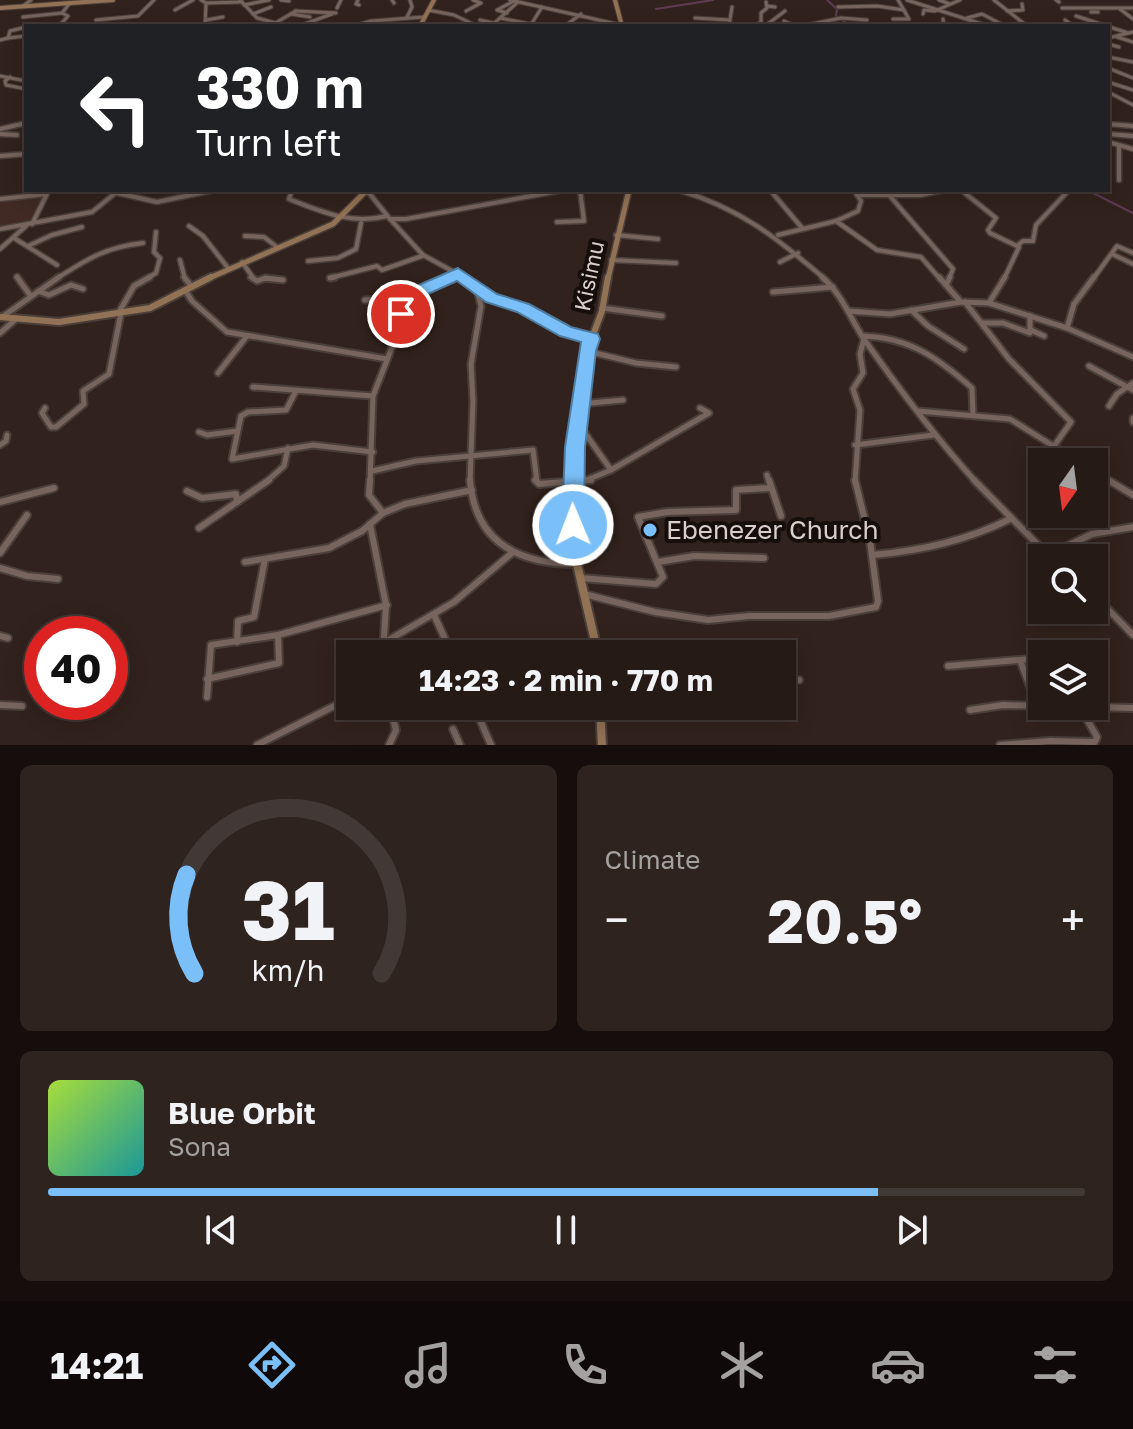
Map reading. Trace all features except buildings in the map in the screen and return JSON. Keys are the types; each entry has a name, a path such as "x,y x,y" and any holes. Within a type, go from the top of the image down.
{"street":[{"path":"23,6 31,0"},
{"path":"53,4 57,0"},
{"path":"0,8 113,0"},
{"path":"96,20 136,17 154,0"},
{"path":"175,10 193,0"},
{"path":"201,0 206,3 269,0"},
{"path":"281,0 289,1"},
{"path":"304,24 335,12 341,0"},
{"path":"407,18 412,7 410,0"},
{"path":"421,24 434,0"},
{"path":"466,11 481,3 473,0"},
{"path":"615,0 622,24"},
{"path":"872,0 884,6 894,17 909,20 898,0"},
{"path":"907,0 983,24"},
{"path":"939,0 951,5"},
{"path":"923,14 924,10 938,9 958,0"},
{"path":"994,0 1024,24"},
{"path":"508,13 497,10 518,1 618,24"},
{"path":"480,20 493,24 518,1"},
{"path":"242,2 257,18 279,24"},
{"path":"62,13 70,3"},
{"path":"205,24 206,3"},
{"path":"758,24 766,4 775,7"},
{"path":"1006,11 1023,10 1022,4"},
{"path":"838,7 884,6 904,10"},
{"path":"252,14 271,7"},
{"path":"530,24 542,7"},
{"path":"729,24 732,7"},
{"path":"1062,8 1133,8"},
{"path":"1120,8 1133,19"},
{"path":"276,23 296,10 335,12"},
{"path":"428,10 454,15 473,24"},
{"path":"1091,10 1099,13"},
{"path":"767,24 785,11"},
{"path":"23,17 62,13 68,16 61,24"},
{"path":"257,18 266,14"},
{"path":"290,14 310,17"},
{"path":"568,24 581,14"},
{"path":"967,18 982,14 1001,24"},
{"path":"1076,16 1098,24"},
{"path":"205,20 223,17"},
{"path":"361,24 424,17"},
{"path":"500,18 525,24"},
{"path":"695,18 730,20"},
{"path":"812,24 840,18 867,20"},
{"path":"943,19 944,24"},
{"path":"761,20 765,24"},
{"path":"1065,20 1070,24"},
{"path":"265,24 270,21"},
{"path":"784,21 791,24"},
{"path":"8,38 10,31 22,28"},
{"path":"1110,28 1131,36"},
{"path":"0,40 24,36"},
{"path":"1110,40 1116,36 1131,36"},
{"path":"1116,36 1131,36"},
{"path":"1110,42 1119,47"},
{"path":"1110,57 1133,62"},
{"path":"1110,69 1133,78"},
{"path":"0,76 24,80"},
{"path":"10,77 5,81 6,85 24,89"},
{"path":"1110,83 1133,90"},
{"path":"1110,94 1133,105"},
{"path":"1110,100 1116,98"},
{"path":"0,132 24,124"},
{"path":"1110,124 1133,126"},
{"path":"0,132 17,135"},
{"path":"1110,134 1133,136"},
{"path":"1110,143 1132,150"},
{"path":"1119,146 1119,180"},
{"path":"1,158 24,154"},
{"path":"1110,167 1117,170"},
{"path":"0,229 92,212 118,192 157,202 205,192"},
{"path":"291,192 289,199 361,223 389,218 423,218 550,192"},
{"path":"1,317 59,322 150,308 242,261 330,225 364,192"},
{"path":"367,192 423,255 458,274 478,290 523,308 566,332 592,339"},
{"path":"512,192 516,197"},
{"path":"557,222 583,221 580,192"},
{"name":"Kisimu","path":"595,640 577,564 572,484 587,351 602,308 616,235 628,192"},
{"path":"683,192 737,212 777,235 834,287 863,338 933,435 1036,544"},
{"path":"771,192 803,229"},
{"path":"777,235 836,221 858,211 862,207 856,192 889,195 935,192"},
{"path":"964,192 996,218 988,230 990,233 1018,245"},
{"path":"1018,245 1023,241 1033,241 1036,225 1067,192"},
{"path":"0,199 48,194 30,224 0,249"},
{"path":"889,195 953,269 946,285"},
{"path":"836,221 877,250 921,257 983,323 1023,375 1071,422 1054,446"},
{"path":"308,261 334,262 352,252 357,244 361,223"},
{"path":"189,226 203,236 228,268"},
{"path":"28,246 52,235 82,227"},
{"path":"45,408 42,413 44,420 51,427 56,427 83,405 83,391 110,372 108,358 118,337 120,313 134,286 156,273 160,258 154,252 156,232"},
{"path":"616,235 658,239"},
{"path":"245,236 262,237 277,247"},
{"path":"14,238 57,265"},
{"path":"1,317 37,290 103,251 143,243"},
{"path":"989,303 1019,250 1018,245"},
{"path":"1067,328 1078,298 1117,246 1133,253"},
{"path":"780,262 798,253"},
{"path":"1112,254 1133,264"},
{"path":"330,278 377,266 382,270 423,255"},
{"path":"180,260 192,301 224,330 387,359"},
{"path":"611,260 676,263"},
{"path":"242,261 249,275 257,281 265,278 283,280"},
{"path":"365,300 404,298 458,274"},
{"path":"17,277 30,295"},
{"path":"37,290 49,295 71,285 83,289"},
{"path":"773,292 834,287"},
{"path":"478,290 480,315 470,367 474,389 471,457 473,505 481,522 512,553 543,562 577,564"},
{"path":"383,513 369,495 373,396 399,327 404,298"},
{"path":"848,311 890,314 963,302 989,303 1067,328 1133,357"},
{"path":"602,308 662,316"},
{"path":"910,309 928,326 964,349"},
{"path":"1030,316 1030,330"},
{"path":"0,333 17,318"},
{"path":"983,323 1003,323 1029,333 1030,330"},
{"path":"1030,330 1044,336"},
{"path":"218,373 248,335"},
{"path":"863,338 905,340 925,350 972,388 973,414"},
{"path":"584,594 694,618 829,616 878,604 872,555 855,484 855,445 861,406 853,397 854,385 863,373 860,354 863,338"},
{"path":"587,351 636,363 676,367"},
{"path":"1089,366 1130,384 1133,390"},
{"path":"1109,406 1130,384"},
{"path":"253,387 373,396"},
{"path":"296,391 288,409 241,416 232,459 313,445 373,452"},
{"path":"580,404 623,400"},
{"path":"372,471 416,461 534,450 537,484 572,484 598,479 709,413 700,408"},
{"path":"917,411 1010,419 1057,448"},
{"path":"578,423 611,470"},
{"path":"199,432 207,435 237,431"},
{"path":"0,445 6,441 7,435"},
{"path":"855,445 933,435"},
{"path":"199,528 274,477 284,466 288,448"},
{"path":"767,475 781,516"},
{"path":"1108,480 1133,495"},
{"path":"0,502 54,488"},
{"path":"581,578 656,584 663,577 638,517 667,512 736,510 736,490 770,488"},
{"path":"245,562 329,548 383,513 418,500 472,490"},
{"path":"187,491 202,498 236,494 237,502"},
{"path":"0,553 27,515"},
{"path":"872,555 914,552 978,535 1010,519"},
{"path":"370,524 387,605 387,640"},
{"path":"1074,544 1092,534 1133,527"},
{"path":"389,640 434,615 471,589 512,553"},
{"path":"658,562 694,556 764,558"},
{"path":"237,642 238,621 254,617 265,559"},
{"path":"0,568 27,576 58,579"},
{"path":"207,697 210,646 278,635 387,605"},
{"path":"1108,609 1133,635"},
{"path":"434,615 446,640"},
{"path":"207,679 279,663 278,635"},
{"path":"948,666 1028,659"},
{"path":"1020,660 1028,678"},
{"path":"0,705 22,706"},
{"path":"257,745 336,705"},
{"path":"970,710 1003,705 1028,706"},
{"path":"1108,708 1133,708"},
{"path":"389,745 396,730 394,720"},
{"path":"480,720 491,745"},
{"path":"601,720 602,745"},
{"path":"1000,745 1050,741 1095,742 1097,737 1087,720"},
{"path":"453,729 460,745"}],"shaded area":[{"path":"44,194 29,222 0,228 0,200"}],"waterway":[{"path":"656,9 713,0"},
{"path":"827,0 837,9 836,16 848,24"},
{"path":"1091,192 1133,213"}],"place":[{"name":"Ebenezer Church","path":"650,530"}],"route":[{"path":"401,314 404,298 458,274 491,298 523,308 561,330 592,339 587,351 575,447 573,525"}]}
